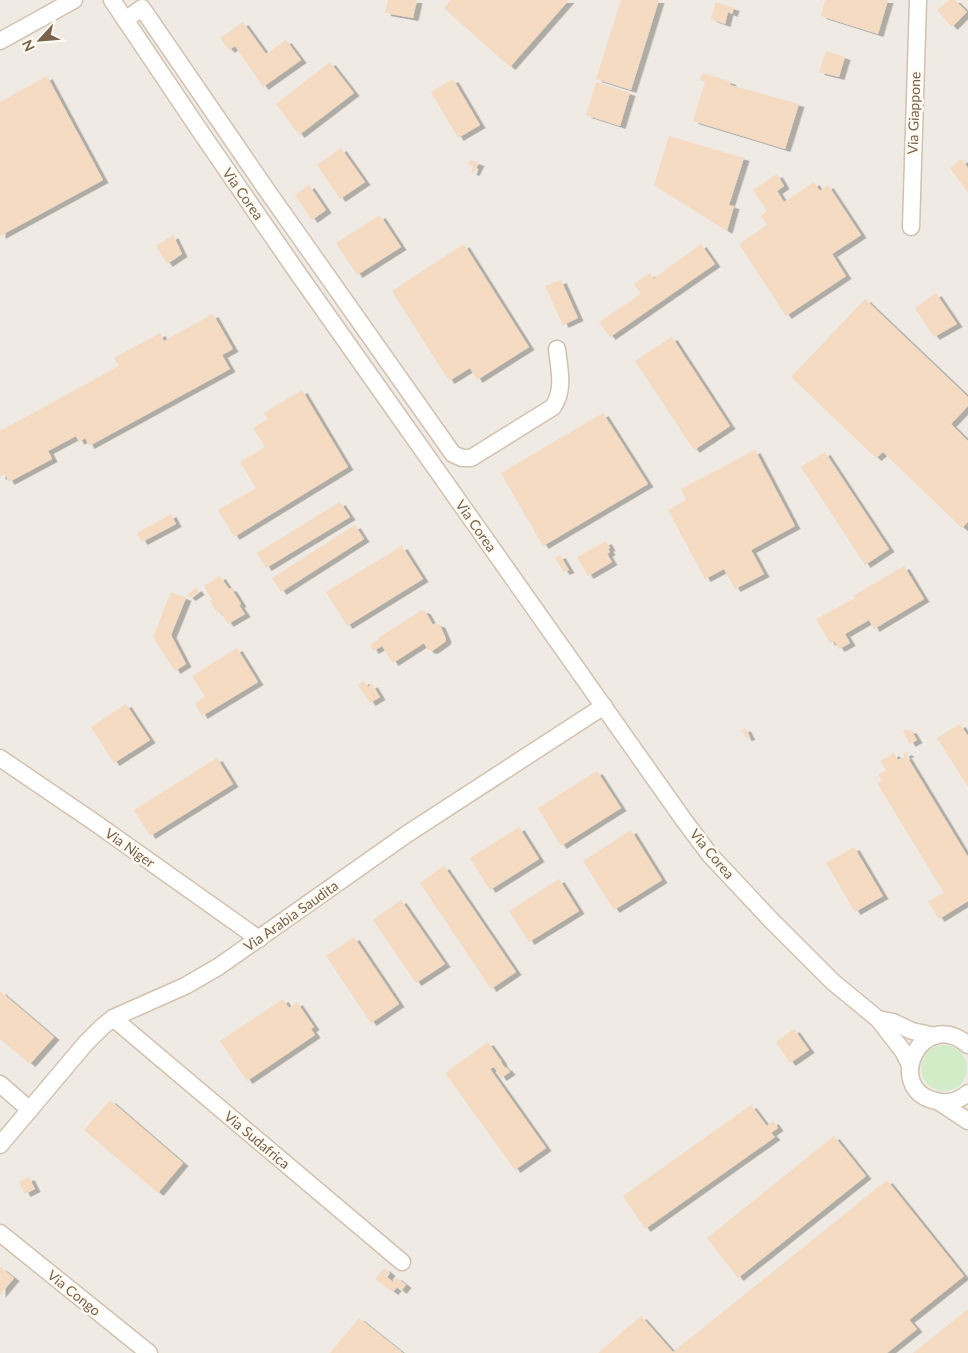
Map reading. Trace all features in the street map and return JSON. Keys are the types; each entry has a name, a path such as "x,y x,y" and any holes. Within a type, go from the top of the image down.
{"street":[{"path":"0,42 74,0"},
{"name":"Via Corea","path":"112,0 297,272 683,820 710,855 771,920 832,982 878,1019"},
{"name":"Via Giappone","path":"911,227 918,0"},
{"path":"125,20 142,8 266,189 453,454 462,458 471,458 554,407 560,398 561,387 557,349"},
{"path":"178,99 196,87"},
{"path":"249,202 266,189"},
{"path":"297,272 316,260"},
{"path":"423,451 441,437"},
{"name":"Via Arabia Saudita","path":"0,1145 85,1044 113,1018 185,986 218,967 407,834 604,706"},
{"name":"Via Niger","path":"0,758 259,939"},
{"name":"Via Sudafrica","path":"113,1018 402,1262"},
{"path":"878,1019 934,1036 952,1036 963,1040 968,1045"},
{"path":"878,1019 903,1051 910,1065 911,1078 920,1093 931,1100 941,1103 968,1121"},
{"path":"952,1036 968,1030"},
{"path":"910,1065 917,1048 927,1039 934,1036"},
{"path":"0,1084 30,1110"},
{"path":"941,1103 951,1102 968,1093"},
{"name":"Via Congo","path":"0,1233 149,1353"}],"shaded area":[{"path":"0,0 968,0 968,1353 0,1353"}],"green space":[{"path":"940,1045 948,1045 957,1049 963,1055 967,1068 963,1081 957,1087 948,1091 940,1091 931,1087 925,1081 921,1072 921,1064 925,1055 931,1049"}],"building":[{"path":"388,0 417,0 413,18 385,13"},
{"path":"451,0 569,0 510,67 444,8"},
{"path":"621,0 659,0 631,90 596,79"},
{"path":"825,0 888,0 878,34 821,16"},
{"path":"949,0 955,0 967,12 952,27 937,10"},
{"path":"716,2 734,8 732,14 728,12 725,24 711,19"},
{"path":"243,22 266,54 286,40 301,60 263,87 235,46 229,50 220,38"},
{"path":"826,51 845,57 839,77 819,72"},
{"path":"330,62 354,93 299,135 276,104"},
{"path":"703,73 731,82 730,85 799,104 785,149 693,121 705,82 700,80"},
{"path":"47,76 103,180 0,236 0,102"},
{"path":"453,79 480,125 458,138 431,92"},
{"path":"596,82 630,93 620,126 586,115"},
{"path":"669,136 744,158 729,205 734,206 727,231 654,185"},
{"path":"341,148 365,182 340,199 317,165"},
{"path":"962,159 968,168 968,193 950,168"},
{"path":"470,160 479,163 474,173 471,172 473,166 468,164"},
{"path":"777,174 784,186 777,191 784,202 814,182 820,191 828,185 861,235 832,254 846,276 786,316 739,244 767,225 761,216 767,211 753,190"},
{"path":"309,185 326,210 312,220 295,195"},
{"path":"380,215 401,247 357,275 336,243"},
{"path":"173,235 182,254 167,264 156,246"},
{"path":"464,244 529,347 477,380 470,368 449,381 392,291"},
{"path":"701,244 715,264 610,337 599,322 641,294 634,284 650,273 653,279"},
{"path":"561,280 578,318 563,325 545,286"},
{"path":"936,293 957,324 934,337 915,308"},
{"path":"865,299 968,397 968,406 951,424 968,441 968,522 962,528 883,452 876,458 791,377"},
{"path":"213,314 233,349 222,355 230,369 89,446 85,438 79,442 76,436 48,451 52,459 9,482 5,474 0,477 0,431 119,366 114,358 160,333 164,341"},
{"path":"672,337 730,426 694,450 635,361"},
{"path":"302,390 348,467 234,537 218,510 256,488 240,462 265,447 253,428 268,419 264,413"},
{"path":"603,413 648,484 543,546 501,473"},
{"path":"755,450 795,526 751,550 764,574 735,589 724,569 705,579 668,510 686,500 681,489"},
{"path":"825,452 889,549 865,565 801,467"},
{"path":"340,502 350,517 266,568 257,553"},
{"path":"171,514 176,524 142,542 137,533"},
{"path":"355,525 364,539 281,592 272,578"},
{"path":"606,541 610,548 608,549 610,552 607,554 612,562 588,576 577,557"},
{"path":"402,546 423,579 347,626 326,592"},
{"path":"560,555 569,570 564,572 555,558"},
{"path":"904,566 924,599 874,629 869,620 845,634 850,643 839,649 834,641 830,643 816,619 855,598 853,596"},
{"path":"220,576 229,589 231,588 245,614 228,624 220,611 217,613 204,586"},
{"path":"196,588 199,592 190,598 187,595"},
{"path":"171,592 186,598 171,635 186,664 175,671 153,637"},
{"path":"422,610 425,611 433,625 435,623 440,625 446,639 445,642 432,651 428,650 424,643 393,663 382,646 373,651 370,645 378,638"},
{"path":"237,648 258,682 202,716 195,703 205,697 192,676"},
{"path":"364,681 368,687 372,684 380,697 370,703 358,685"},
{"path":"126,704 150,740 114,763 91,727"},
{"path":"960,724 968,736 968,787 937,738"},
{"path":"745,728 750,737 746,738 742,730"},
{"path":"911,730 917,740 910,744 903,731"},
{"path":"906,752 909,754 906,755 968,857 968,901 939,919 928,901 944,893 877,783 882,781 878,774 886,770 880,761 894,753 898,760 905,756 903,754"},
{"path":"217,758 233,784 150,836 134,810"},
{"path":"597,771 621,808 561,846 538,808"},
{"path":"519,827 539,859 490,890 470,858"},
{"path":"631,830 662,880 614,910 583,861"},
{"path":"854,847 883,896 855,912 826,863"},
{"path":"444,866 516,972 491,989 420,883"},
{"path":"559,879 579,911 529,942 509,911"},
{"path":"401,900 445,964 416,983 373,920"},
{"path":"354,937 399,1004 371,1023 326,956"},
{"path":"0,991 54,1037 30,1064 0,1039"},
{"path":"283,999 289,1008 297,1002 314,1027 311,1029 315,1035 247,1081 220,1041"},
{"path":"794,1029 809,1050 790,1063 776,1042"},
{"path":"488,1042 505,1068 510,1072 501,1078 494,1067 490,1069 546,1148 515,1170 445,1073"},
{"path":"110,1100 183,1163 158,1193 84,1130"},
{"path":"751,1105 767,1126 773,1121 778,1128 771,1133 775,1137 645,1229 623,1196"},
{"path":"834,1136 866,1176 738,1278 707,1238"},
{"path":"29,1177 35,1189 25,1194 19,1182"},
{"path":"887,1180 964,1276 909,1320 917,1329 887,1353 598,1353 641,1316 673,1352"},
{"path":"0,1267 14,1278 0,1295"},
{"path":"384,1268 390,1273 387,1277 393,1282 396,1277 406,1285 401,1291 397,1287 393,1292 375,1279"},
{"path":"968,1309 968,1353 913,1353"},
{"path":"359,1318 403,1353 330,1353"}]}
